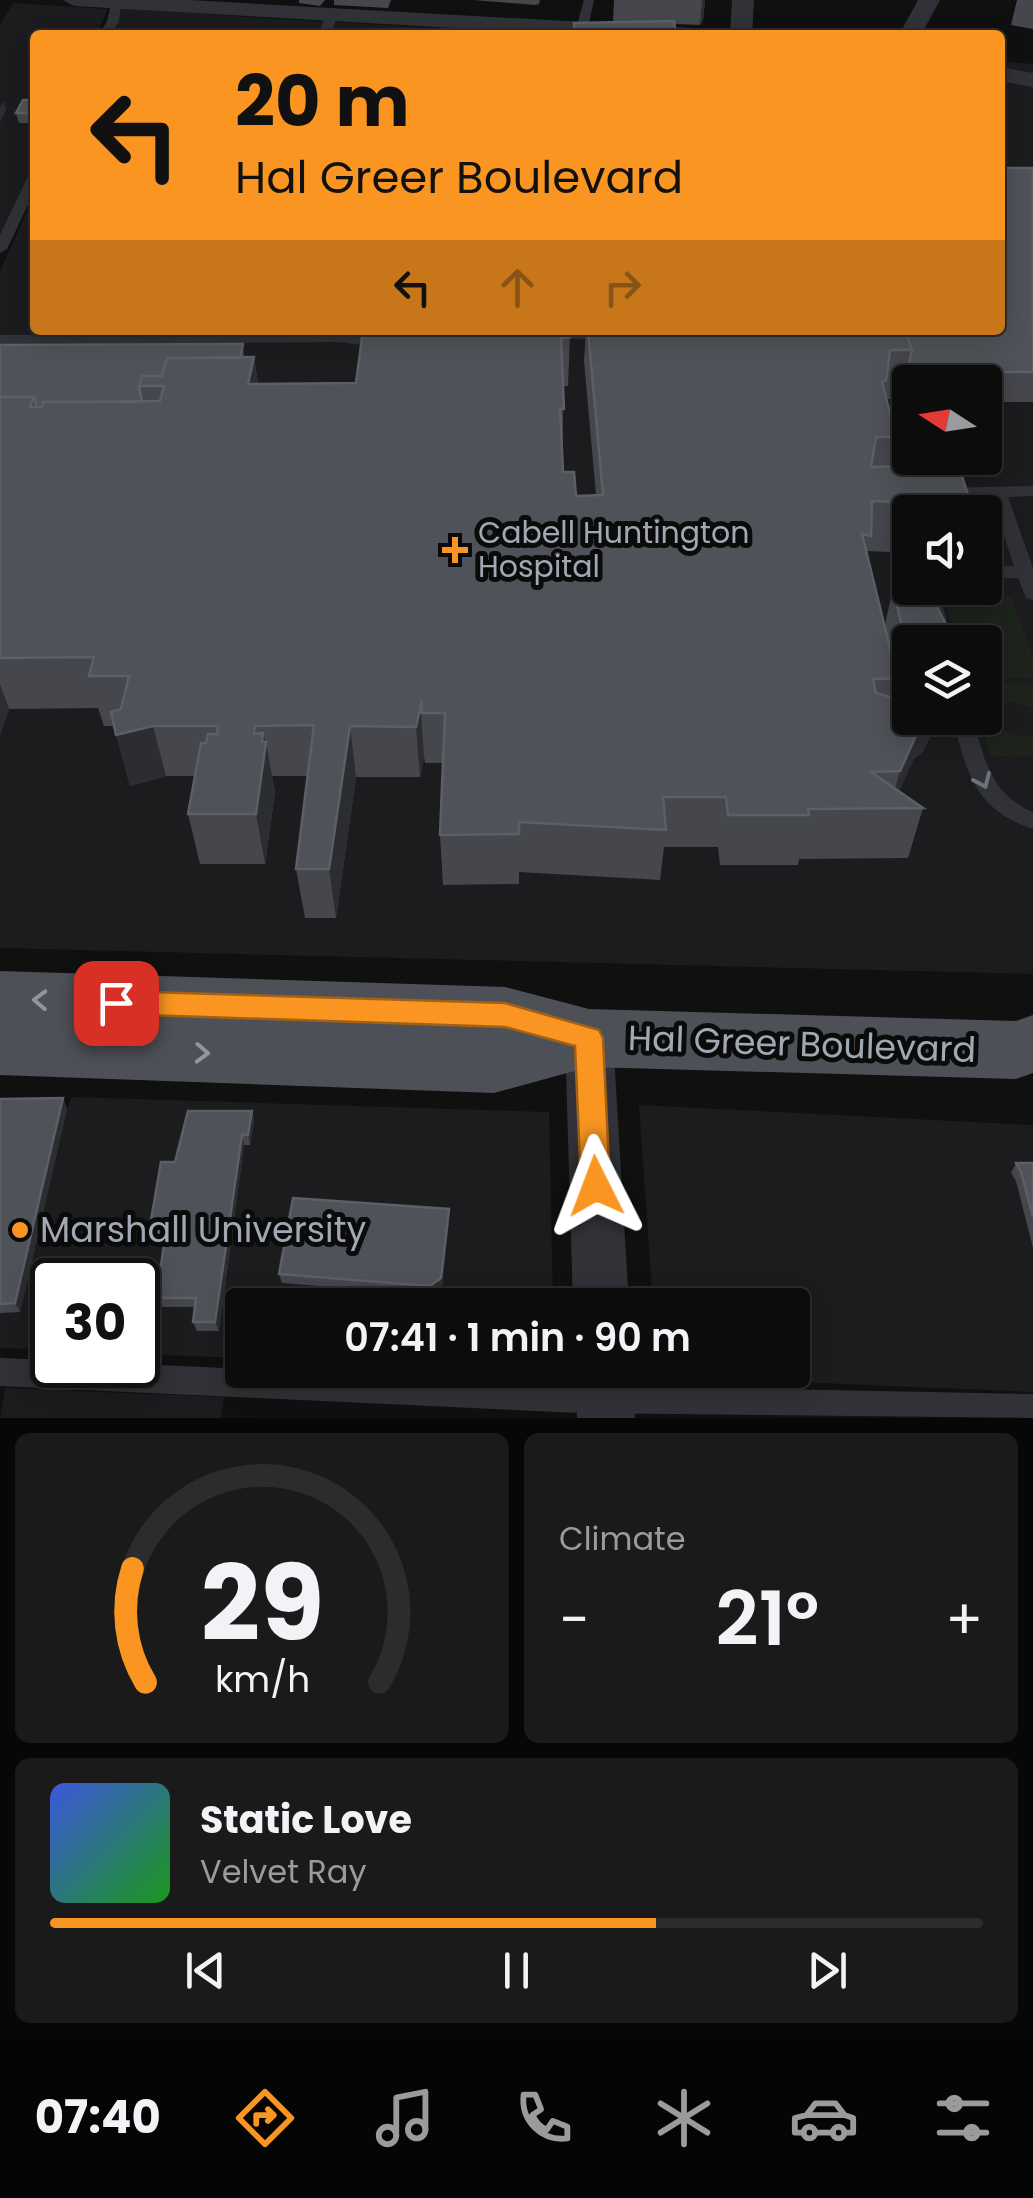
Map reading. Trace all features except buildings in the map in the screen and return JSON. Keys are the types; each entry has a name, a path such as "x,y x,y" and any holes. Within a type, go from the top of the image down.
{"main road":[{"name":"Hal Greer Boulevard","path":"0,999 505,1015 589,1038 1027,1050"},
{"name":"Hal Greer Boulevard","path":"0,1046 494,1063 589,1038"}],"street":[{"path":"74,0 277,6 328,25 432,10 518,30 613,30"},
{"path":"741,30 743,0"},
{"path":"913,30 929,0"},
{"path":"1005,75 1033,80"},
{"path":"589,1038 600,1288"}],"lane":[{"path":"582,28 589,0"},
{"path":"108,30 116,2"},
{"path":"0,249 30,186"},
{"path":"0,340 287,335"},
{"path":"348,335 371,341"},
{"path":"997,491 1033,594"},
{"path":"930,495 1033,491"},
{"path":"1002,572 1025,572"},
{"path":"968,735 990,797 1033,821"},
{"path":"0,1372 1033,1409"}],"shaded area":[{"path":"13,3 108,9 98,30 30,30 30,180 0,245 0,25"},
{"path":"119,7 473,30 108,30"},
{"name":"Cabell Huntington Hospital","path":"1005,61 1033,64 1033,974 0,948 0,271 30,205 30,335 1005,335"},
{"path":"1002,596 1010,596 1033,656 1033,678 1002,678 1002,625 952,625 947,607 1002,605"},
{"path":"1002,683 1033,683 1033,708 1003,703"},
{"path":"1002,729 1018,736 1033,736 1033,756 990,756 984,735 1002,735"},
{"path":"71,1097 549,1112 553,1288 225,1288 225,1357 160,1355 160,1258 30,1258 30,1349 0,1348 0,1109 66,1112"},
{"path":"639,1105 1033,1125 1033,1392 810,1382 810,1288 652,1288"},
{"path":"5,1388 224,1397 221,1418 0,1418"}],"place":[{"name":"Cabell Huntington Hospital","path":"455,550"},
{"name":"Marshall University","path":"20,1230"}],"route":[{"path":"116,1003 505,1015 589,1038 596,1186"}]}
